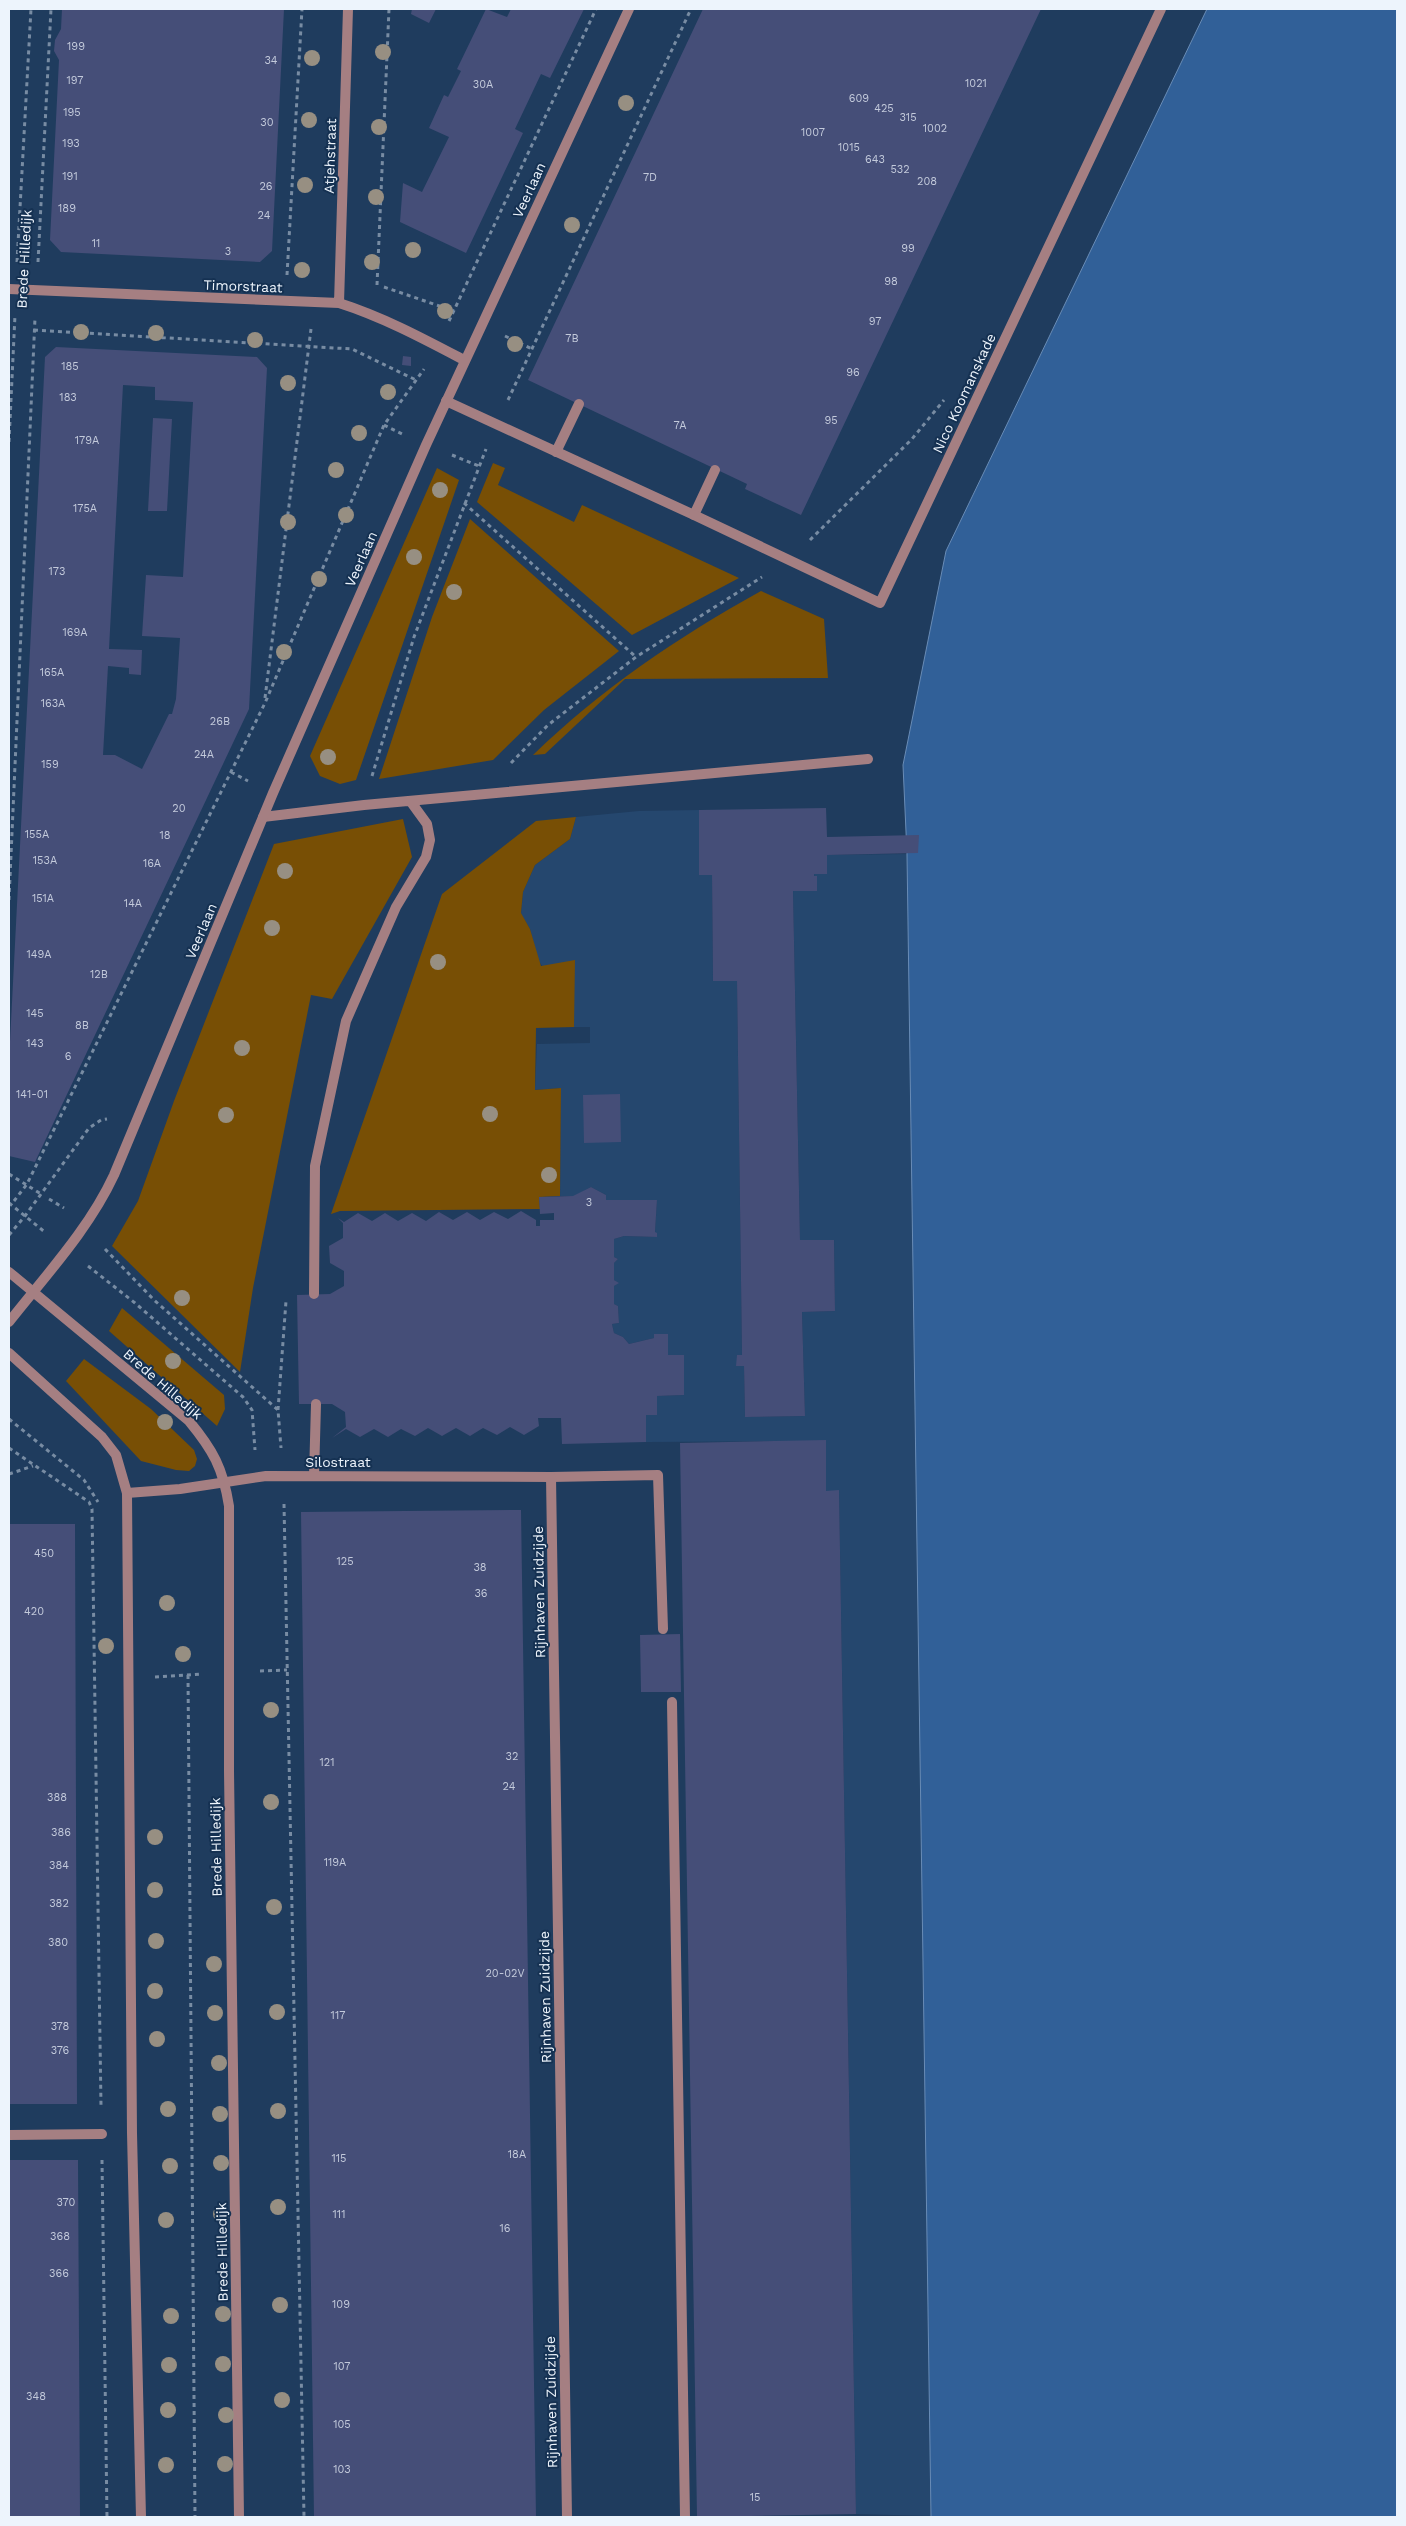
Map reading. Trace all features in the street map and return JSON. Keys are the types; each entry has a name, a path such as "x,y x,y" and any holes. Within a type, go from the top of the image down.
{"street":[{"name":"Atjehstraat","path":"339,304 348,9"},
{"name":"Veerlaan","path":"9,1322 85,1225 105,1194 263,817 464,360 629,9"},
{"name":"Nico Koomanskade","path":"446,401 880,603 1161,9"},
{"name":"Timorstraat","path":"12,289 339,304 359,310 413,334 464,360"},
{"path":"556,452 579,404"},
{"path":"694,515 715,470"},
{"path":"263,817 364,805 868,759"},
{"path":"314,1294 316,1166 346,1021 396,907 426,857 430,840 427,824 410,802"},
{"name":"Brede Hilledijk","path":"9,1272 189,1421 211,1448 225,1482 229,1506 229,1771 239,2517"},
{"path":"9,1354 102,1437 116,1455 127,1494 132,2143 141,2517"},
{"path":"314,1476 316,1404"},
{"name":"Silostraat","path":"127,1494 266,1476 551,1477 658,1475 663,1629"},
{"name":"Rijnhaven Zuidzijde","path":"551,1477 567,2517"},
{"path":"672,1702 685,2517"},
{"path":"9,2135 102,2134"}],"path":[{"name":"Brede Hilledijk","path":"9,442 12,289 31,9"},
{"name":"Brede Hilledijk","path":"9,900 34,330 51,9"},
{"path":"286,278 302,9"},
{"path":"377,285 389,9"},
{"name":"Veerlaan","path":"447,324 596,9"},
{"path":"369,284 377,285 458,313"},
{"path":"265,703 311,327"},
{"path":"34,330 352,349 416,380"},
{"path":"499,334 532,349"},
{"path":"14,1201 27,1184 265,703 384,425 428,364"},
{"path":"485,794 548,725 636,656 790,560 912,439 945,398"},
{"path":"384,425 404,435"},
{"path":"442,451 479,466"},
{"path":"464,502 636,656"},
{"path":"231,772 255,785"},
{"path":"9,1235 95,1123 108,1119 134,1127"},
{"path":"9,1174 41,1194"},
{"path":"49,1199 70,1212"},
{"path":"9,1204 45,1232"},
{"path":"105,1249 154,1300 278,1410"},
{"path":"287,1293 282,1331 278,1410 284,1476 304,2517"},
{"path":"9,1419 84,1480 99,1503"},
{"path":"9,1448 89,1502 92,1509 107,2517"},
{"path":"9,1474 33,1466"},
{"path":"260,1670 287,1670"},
{"path":"153,1678 204,1674"},
{"name":"Brede Hilledijk","path":"188,1675 195,2517"}],"shaded area":[{"path":"1207,9 1397,9 1397,2517 931,2517 907,854 903,765 946,551"},
{"path":"493,463 505,468 498,485 574,522 582,505 739,578 632,635 477,502"},
{"path":"437,468 459,480 356,780 340,784 320,776 310,756"},
{"path":"470,519 619,651 544,710 493,760 379,779 432,617"},
{"path":"761,591 824,619 828,678 625,679 545,754 533,755 613,686 670,646"},
{"path":"699,810 699,875 712,875 713,981 737,981 742,1355 737,1355 744,1366 745,1417 805,1416 802,1312 835,1311 834,1240 800,1240 793,891 816,891 814,874 827,874 827,855 907,854 931,2516 856,2514 839,1491 826,1491 826,1441 646,1442 646,1415 657,1415 657,1396 684,1395 684,1355 668,1355 668,1334 654,1334 654,1338 629,1344 623,1337 614,1333 612,1324 619,1323 618,1306 614,1304 614,1286 618,1283 614,1280 614,1263 618,1259 614,1257 614,1239 624,1236 657,1237 655,1232 657,1200 606,1200 606,1195 591,1187 575,1196 560,1196 561,1088 535,1090 537,1044 590,1043 590,1027 574,1027 574,1010 538,960 530,929 521,914 523,892 535,865 570,839 576,817 639,811"},
{"path":"576,817 570,839 535,865 523,892 521,913 530,929 541,966 575,960 574,1027 536,1028 535,1090 561,1088 560,1196 539,1197 540,1209 340,1211 331,1214 442,894 536,821"},
{"path":"403,819 412,857 332,999 311,995 253,1288 240,1372 112,1246 138,1201 174,1101 274,844"},
{"path":"122,1308 224,1395 225,1409 217,1426 109,1331"},
{"path":"84,1359 151,1409 194,1450 197,1459 195,1466 189,1471 176,1470 141,1461 66,1381"}],"building":[{"path":"62,9 284,9 272,251 260,262 61,252 50,240 59,60 54,51 55,40 61,29"},
{"path":"412,9 436,9 429,23 411,14"},
{"path":"486,9 507,17 511,9 584,9 550,78 541,74 515,129 523,133 466,253 400,222 403,183 422,192 449,137 429,128 444,95 448,97 461,71 457,69"},
{"path":"703,9 1041,9 801,515 745,489 747,484 528,380"},
{"path":"56,347 257,357 267,368 249,709 35,1162 9,1156 9,1061 45,357","holes":["123,385 155,387 155,400 193,402 183,577 146,575 142,636 180,638 176,699 172,714 169,714 142,769 115,755 103,755 108,666 129,668 129,674 141,675 142,650 109,649"]},
{"path":"403,356 411,357 411,366 402,365"},
{"path":"153,418 172,419 167,511 148,511"},
{"path":"826,808 827,837 919,835 918,853 827,855 827,874 814,874 814,876 817,876 817,891 793,891 800,1240 834,1240 835,1311 802,1312 805,1416 745,1417 744,1366 736,1366 737,1355 742,1355 737,981 713,981 712,875 699,875 699,810"},
{"path":"620,1094 621,1142 584,1143 583,1095"},
{"path":"591,1187 606,1195 606,1200 657,1200 655,1232 657,1237 624,1236 614,1239 614,1257 618,1259 614,1263 614,1280 619,1283 614,1286 614,1304 618,1306 619,1323 612,1324 614,1333 623,1337 629,1344 654,1338 654,1334 668,1334 668,1355 684,1355 684,1395 657,1396 657,1415 646,1415 646,1442 562,1444 561,1418 538,1418 539,1426 524,1435 510,1427 497,1435 483,1428 470,1436 456,1428 442,1436 428,1428 415,1436 401,1429 388,1437 374,1429 360,1437 346,1429 332,1438 346,1427 345,1412 332,1404 299,1404 297,1295 330,1294 344,1286 344,1271 330,1263 329,1246 343,1238 343,1223 338,1218 344,1222 358,1213 372,1221 385,1213 398,1221 412,1213 426,1221 439,1212 453,1220 467,1212 480,1220 494,1212 508,1219 521,1211 536,1220 536,1226 540,1226 540,1220 554,1220 554,1213 540,1214 539,1197 573,1196"},
{"path":"826,1440 826,1491 839,1490 856,2514 697,2517 680,1443"},
{"path":"521,1510 536,2517 314,2517 301,1512"},
{"path":"9,1524 75,1524 77,2104 9,2104"},
{"path":"680,1634 681,1692 641,1692 640,1635"},
{"path":"9,2160 78,2160 80,2517 9,2517"}]}
